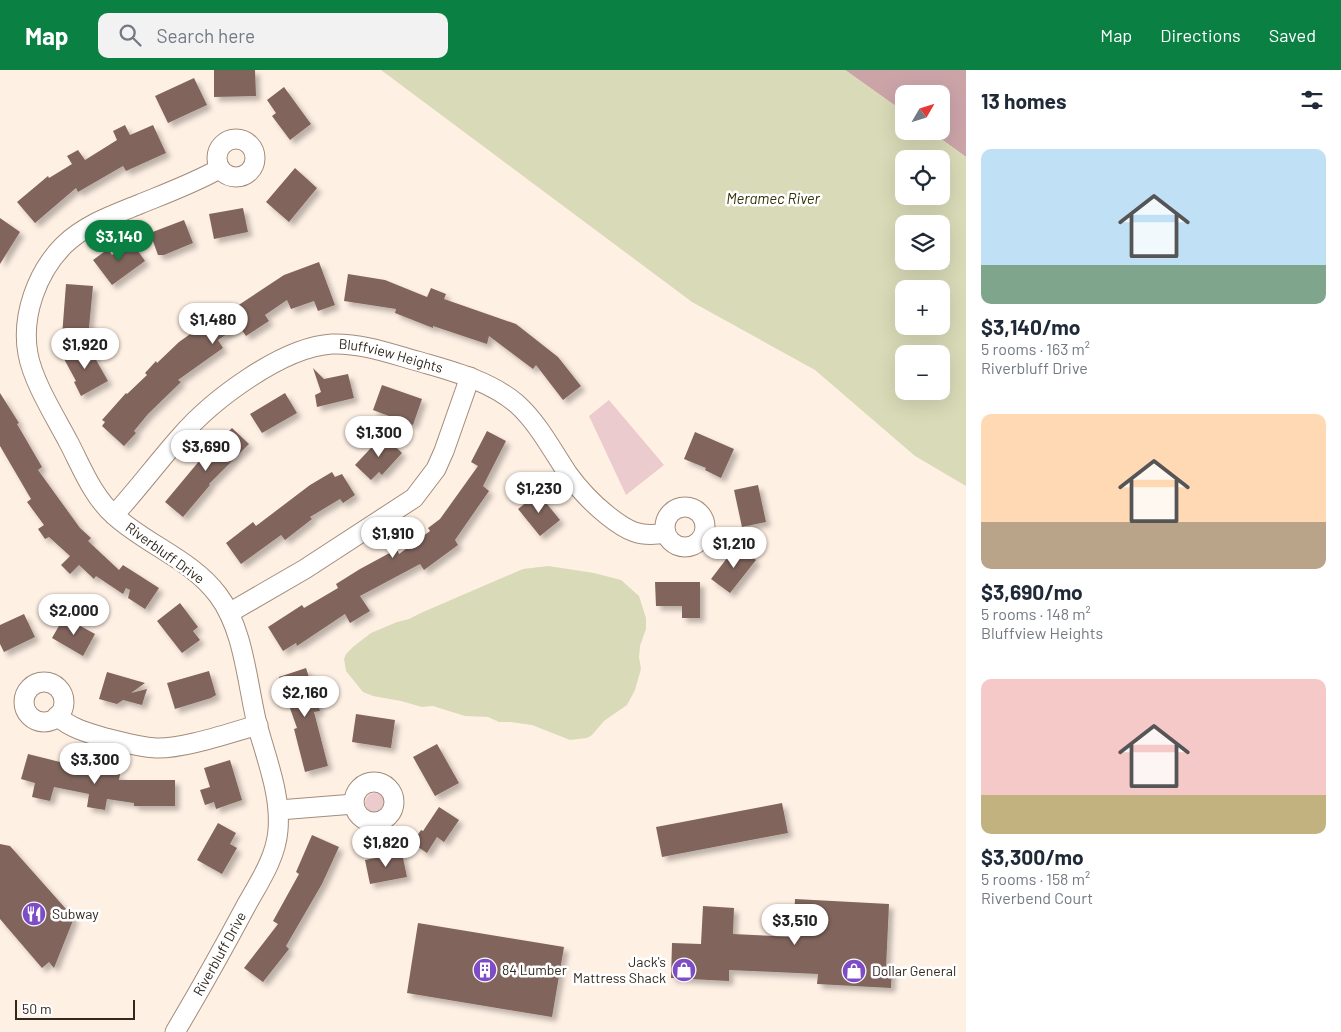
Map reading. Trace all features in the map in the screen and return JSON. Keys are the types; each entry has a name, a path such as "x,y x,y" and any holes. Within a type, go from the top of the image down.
{"street":[{"name":"Riverbluff Drive","path":"175,1032 223,949 272,858 278,833 279,810 242,654 229,613 218,595 193,570 114,515 92,487 32,369 28,354 27,336 30,306 44,271 72,238 88,226 108,216 187,186 219,169"},
{"name":"Bluffview Heights","path":"114,515 133,495 180,436 205,412 241,384 294,353 332,344 355,345 378,350 470,377 487,384 517,404 541,433 579,488 596,506 616,522 636,534 651,536 665,534"},
{"path":"229,613 305,569 414,498 432,475 444,451 470,377"},
{"path":"57,716 80,731 137,746 158,748 177,746 258,726"},
{"path":"279,810 354,804"}],"shaded area":[{"path":"845,70 966,70 966,157 942,140 950,140 950,85 895,85 895,106"},
{"path":"609,400 664,465 626,495 589,416"},
{"path":"375,793 382,796 385,803 382,810 375,813 368,810 365,803 368,796"}],"water":[{"name":"Meramec River","path":"381,70 845,70 895,106 895,140 942,140 966,157 966,486 915,456 815,370 692,302"},
{"path":"548,566 594,573 621,580 639,596 646,618 646,629 640,646 641,669 635,690 627,705 604,721 587,738 570,740 532,725 499,722 488,717 465,716 433,706 422,707 373,696 363,692 346,671 344,659 346,654 371,633 409,619 523,569"}],"building":[{"path":"214,70 255,70 256,96 214,97"},
{"path":"194,78 207,105 168,123 155,96"},
{"path":"284,87 311,124 290,140 272,116 276,113 267,100"},
{"path":"125,125 130,135 153,125 166,153 126,171 123,166 78,192 76,188 35,223 17,202 48,176 49,178 72,164 67,156 78,150 85,160 117,140 113,131"},
{"path":"295,168 317,188 289,222 266,202"},
{"path":"243,208 248,232 214,239 209,214"},
{"path":"0,218 20,232 0,264"},
{"path":"184,220 193,243 164,255 158,255 150,233"},
{"path":"131,241 145,261 112,285 93,260 108,249 112,255"},
{"path":"319,262 335,305 318,311 314,301 291,309 287,300 265,315 269,321 246,336 239,326 218,340 223,348 178,380 181,382 148,414 134,431 136,433 124,446 102,426 105,422 102,420 126,393 147,375 145,373 156,361 157,363 192,331 213,316 216,320 284,275"},
{"path":"348,274 385,280 427,297 431,288 446,294 444,299 516,324 558,357 581,386 563,400 536,365 533,369 489,336 487,344 433,326 433,328 395,313 396,309 344,301"},
{"path":"66,284 93,286 88,338 62,336"},
{"path":"87,344 108,381 81,396 74,382 76,381 63,357"},
{"path":"313,368 324,379 348,374 354,398 317,407 315,395 321,392"},
{"path":"382,385 422,399 413,425 373,410"},
{"path":"0,393 19,423 17,424 42,467 38,470 80,528 91,538 88,541 119,570 123,565 159,588 145,609 128,598 130,590 126,588 123,594 96,576 94,579 79,565 70,574 61,565 70,556 49,537 45,539 38,529 44,525 27,502 31,499 0,446"},
{"path":"285,393 297,413 262,433 250,414"},
{"path":"232,428 249,444 209,484 183,517 165,502 200,460"},
{"path":"487,431 506,441 483,486 489,491 455,540 458,545 424,570 420,564 360,596 370,611 350,623 345,614 297,646 296,643 283,651 268,627 302,605 304,608 338,588 336,584 360,569 397,549 399,554 430,531 428,528 440,519 478,466 471,462"},
{"path":"695,432 734,449 721,478 705,470 706,468 684,459"},
{"path":"383,435 402,453 382,475 379,472 371,480 355,465"},
{"path":"332,472 335,477 342,474 355,495 343,503 340,499 310,517 312,519 285,540 281,535 241,564 226,543 253,522 256,526 310,485"},
{"path":"758,485 766,522 742,527 734,490"},
{"path":"538,493 560,520 540,536 518,509"},
{"path":"737,545 756,560 730,593 711,579"},
{"path":"655,582 700,582 700,618 682,618 682,606 656,606"},
{"path":"180,603 198,627 193,631 200,640 182,653 157,621"},
{"path":"24,614 35,637 4,652 0,644 0,625"},
{"path":"64,617 95,634 83,656 52,638"},
{"path":"306,668 320,711 314,712 328,766 305,772 294,729 297,728 279,677"},
{"path":"209,671 216,695 175,709 167,683"},
{"path":"107,672 145,683 131,693 147,689 142,705 123,700 117,704 99,699"},
{"path":"356,714 395,720 391,748 352,742"},
{"path":"437,744 459,783 435,796 413,757"},
{"path":"28,754 68,764 67,766 120,774 119,780 175,780 175,806 134,806 134,803 107,799 105,810 87,807 89,794 54,787 50,801 32,797 35,783 21,779"},
{"path":"230,760 242,800 216,809 214,802 205,805 200,790 210,787 204,768"},
{"path":"782,803 788,833 662,857 656,827"},
{"path":"439,807 459,820 444,842 437,837 427,853 412,843 421,830 423,831"},
{"path":"218,823 236,833 230,844 237,848 222,874 197,860"},
{"path":"312,835 339,847 322,884 286,946 289,949 263,982 244,968 278,924 273,921 299,874 296,872"},
{"path":"0,844 10,846 74,918 54,968 49,962 42,968 0,919"},
{"path":"402,853 407,877 370,884 365,860"},
{"path":"795,899 889,904 886,968 892,968 891,988 817,984 818,974 729,970 729,981 671,978 672,943 701,944 703,906 734,908 733,934 793,937"},
{"name":"84 Lumber","path":"418,923 564,947 552,1017 407,993"}],"place":[{"name":"Subway","path":"34,914"},
{"name":"84 Lumber","path":"485,970"},
{"name":"Jack's Mattress Shack","path":"684,970"},
{"name":"Dollar General","path":"854,971"}]}
